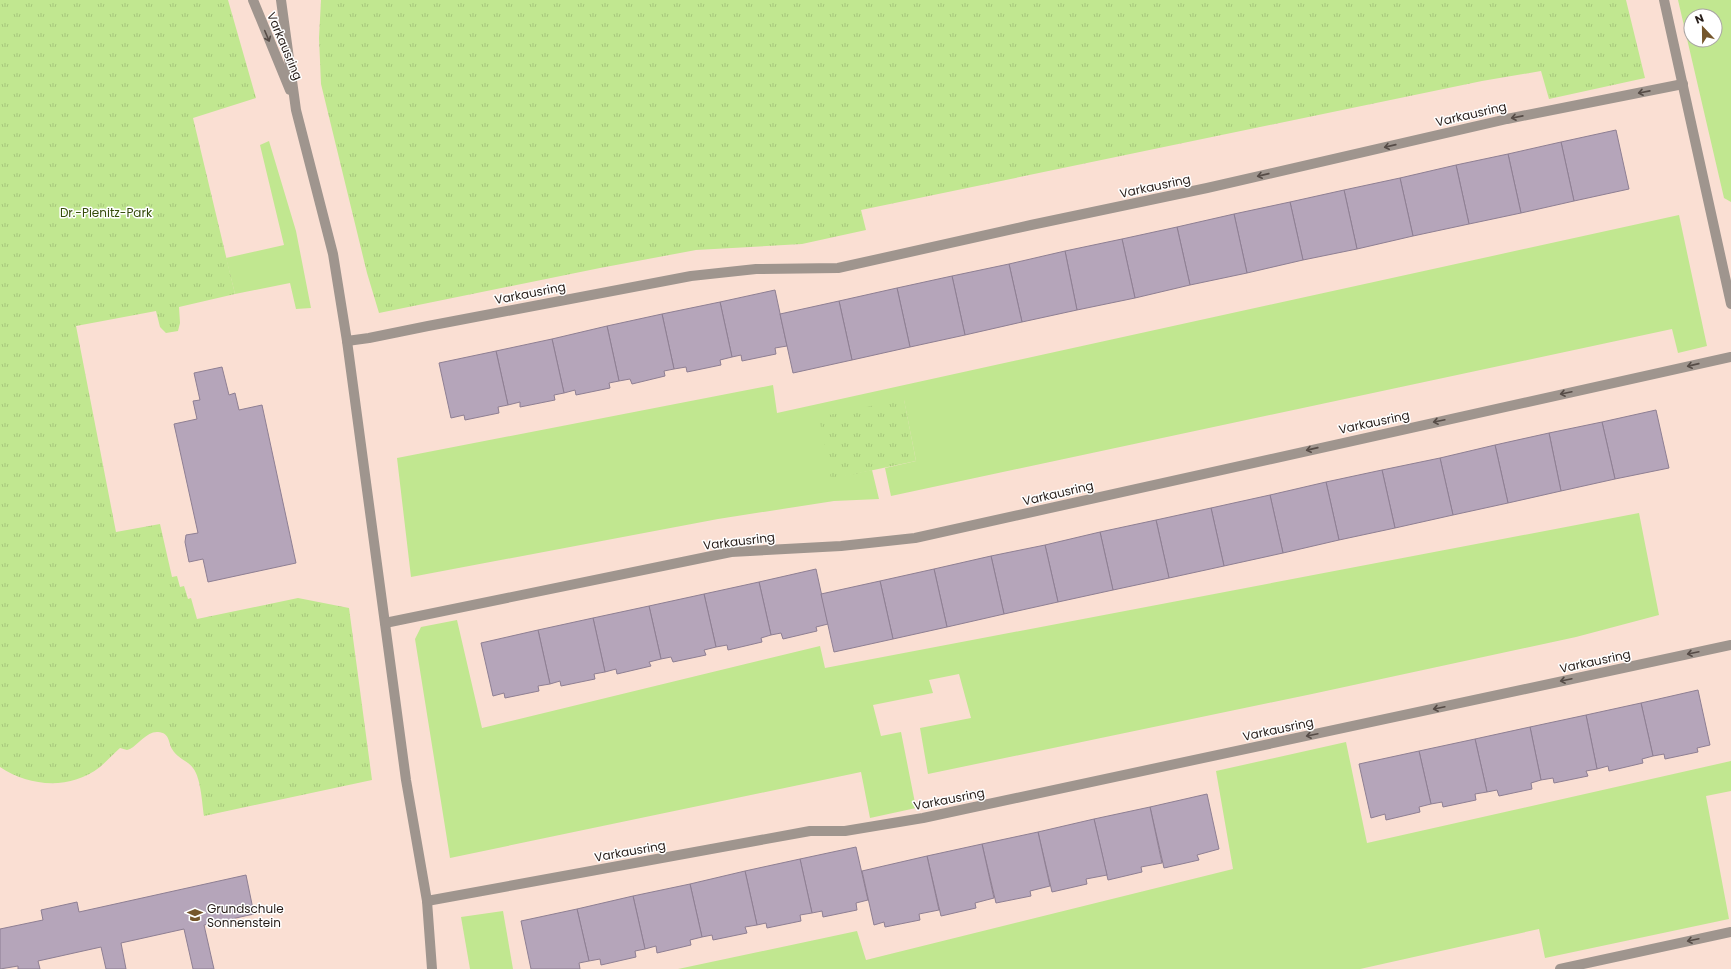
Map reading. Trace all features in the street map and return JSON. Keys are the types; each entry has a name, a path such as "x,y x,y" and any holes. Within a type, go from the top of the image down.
{"street":[{"name":"Varkausring","path":"253,0 295,101"},
{"name":"Varkausring","path":"281,0 295,101 333,254 347,341 406,780 427,901 432,969"},
{"path":"1664,0 1731,304"},
{"name":"Varkausring","path":"347,341 691,276 756,268 838,268 1215,186 1507,119 1682,84"},
{"name":"Varkausring","path":"385,623 731,552 841,546 915,538 1731,357"},
{"name":"Varkausring","path":"427,901 810,831 845,831 923,818 1731,645"},
{"path":"1560,969 1731,932"}],"green space":[{"name":"Dr.-Pienitz-Park","path":"0,0 228,0 256,98 193,118 235,294 179,307 180,323 178,331 166,333 160,327 156,311 76,326 116,532 160,524 172,577 177,576 180,587 184,586 188,599 191,598 197,619 298,598 349,608 372,780 204,816 202,798 196,772 174,752 167,736 158,732 150,734 130,749 127,750 120,748 100,767 76,780 50,783 37,782 24,779 0,767"},
{"path":"321,0 1626,0 1645,78 1549,99 1541,71 1482,81 861,210 866,230 802,244 696,250 379,313 367,273 321,84 319,38"},
{"path":"1678,0 1731,0 1731,202 1724,198 1689,48 1723,48 1723,8 1683,8 1683,22"},
{"path":"269,141 296,231 311,308 296,309 290,283 235,294 226,258 284,245 260,145"},
{"path":"1679,215 1707,346 1678,353 1672,329 891,496 885,468 916,461 904,400 831,478 872,470 879,499 834,501 718,519 411,577 397,458 773,385 777,413"},
{"path":"904,399 916,461 831,479 819,417"},
{"path":"1639,513 1659,615 1576,637 928,774 920,728 971,718 959,674 929,680 933,693 873,705 881,736 901,732 916,808 870,818 861,772 450,858 415,639 421,627 457,620 482,728 820,646 825,668"},
{"path":"1346,742 1367,843 1731,761 1731,791 1706,796 1729,919 1545,958 1539,929 1360,969 678,969 857,931 866,960 1233,869 1216,771"},
{"path":"503,911 513,969 470,969 461,917"}],"building":[{"path":"1616,130 1629,189 1574,201 1561,142"},
{"path":"1561,142 1574,201 1521,213 1508,154"},
{"path":"1508,154 1521,213 1469,224 1456,165"},
{"path":"1456,165 1469,224 1413,236 1400,178"},
{"path":"1400,178 1413,236 1357,249 1344,190"},
{"path":"1344,190 1357,249 1303,260 1290,202"},
{"path":"1290,202 1303,260 1247,273 1234,214"},
{"path":"1234,214 1247,273 1190,285 1177,227"},
{"path":"1177,227 1190,285 1135,298 1122,239"},
{"path":"1122,239 1135,298 1077,310 1065,251"},
{"path":"1065,251 1077,310 1022,322 1009,264"},
{"path":"1009,264 1022,322 965,335 952,276"},
{"path":"952,276 965,335 910,347 897,288"},
{"path":"897,288 910,347 852,360 839,301"},
{"path":"775,290 787,346 775,348 776,354 742,361 741,355 732,357 720,302"},
{"path":"839,301 852,360 793,373 780,314"},
{"path":"720,302 732,357 720,360 721,365 687,372 686,367 674,369 662,314"},
{"path":"662,314 674,369 664,371 665,376 632,384 630,379 619,381 607,326"},
{"path":"607,326 619,381 609,383 610,388 576,395 575,390 564,393 552,339"},
{"path":"552,339 564,393 554,395 555,400 520,407 520,402 508,405 496,351"},
{"path":"496,351 508,405 498,407 499,413 465,420 464,415 451,418 439,363"},
{"path":"222,367 229,395 235,393 239,410 262,405 296,563 208,582 203,559 189,562 185,542 186,535 198,533 174,424 197,419 193,401 200,400 194,373"},
{"path":"1656,410 1669,468 1615,479 1602,422"},
{"path":"1602,422 1615,479 1561,491 1549,433"},
{"path":"1549,433 1561,491 1508,503 1495,445"},
{"path":"1495,445 1508,503 1453,515 1440,458"},
{"path":"1440,458 1453,515 1395,528 1382,470"},
{"path":"1382,470 1395,528 1339,540 1326,482"},
{"path":"1326,482 1339,540 1283,553 1270,495"},
{"path":"1270,495 1283,553 1224,566 1211,508"},
{"path":"1211,508 1224,566 1169,578 1156,520"},
{"path":"1156,520 1169,578 1113,590 1100,532"},
{"path":"1100,532 1113,590 1058,602 1045,545"},
{"path":"1045,545 1058,602 1004,614 991,556"},
{"path":"991,556 1004,614 947,627 934,569"},
{"path":"816,569 828,624 816,627 817,631 783,639 781,633 771,635 759,582"},
{"path":"934,569 947,627 893,639 880,581"},
{"path":"880,581 893,639 834,652 821,594"},
{"path":"759,582 771,635 761,638 762,642 728,650 727,645 716,647 704,594"},
{"path":"704,594 716,647 704,650 706,655 673,662 671,657 661,659 649,606"},
{"path":"649,606 661,659 649,662 651,666 617,674 616,669 605,672 593,618"},
{"path":"593,618 605,672 594,674 595,679 561,686 560,681 550,684 538,630"},
{"path":"538,630 550,684 538,686 539,691 505,698 504,693 493,696 481,643"},
{"path":"1698,690 1710,745 1697,748 1698,752 1665,759 1664,754 1653,756 1641,703"},
{"path":"1641,703 1653,756 1642,759 1643,763 1609,771 1608,766 1597,769 1586,715"},
{"path":"1586,715 1597,769 1586,771 1588,776 1554,783 1553,778 1541,780 1530,727"},
{"path":"1530,727 1541,780 1531,783 1532,789 1499,796 1497,790 1487,792 1475,739"},
{"path":"1475,739 1487,792 1475,794 1476,800 1443,807 1442,802 1431,804 1419,751"},
{"path":"1419,751 1431,804 1419,807 1420,812 1386,820 1385,814 1371,818 1359,764"},
{"path":"1207,794 1219,849 1197,855 1199,860 1164,868 1150,807"},
{"path":"1150,807 1162,863 1141,867 1142,872 1108,880 1094,819"},
{"path":"1094,819 1107,875 1086,879 1087,884 1052,892 1038,832"},
{"path":"1038,832 1050,886 1030,891 1031,896 996,903 982,844"},
{"path":"982,844 994,898 975,903 976,908 941,916 927,856"},
{"path":"856,847 868,900 856,903 857,910 823,917 822,911 812,913 800,859"},
{"path":"927,856 939,910 919,914 920,920 885,927 884,922 874,925 862,871"},
{"path":"800,859 812,913 800,915 801,921 767,928 766,923 757,925 745,871"},
{"path":"745,871 757,925 745,927 747,933 713,940 712,935 702,937 690,884"},
{"name":"Grundschule Sonnenstein","path":"246,875 254,914 204,925 214,969 193,969 184,929 121,943 126,969 106,969 101,947 38,961 40,969 18,969 18,966 0,969 0,929 43,920 41,910 77,902 79,912"},
{"path":"690,884 702,937 690,940 691,945 657,953 656,946 645,949 633,896"},
{"path":"633,896 645,949 635,951 636,957 601,965 600,959 589,961 577,909"},
{"path":"577,909 589,961 579,963 580,969 531,969 521,921"}],"place":[{"name":"Grundschule Sonnenstein","path":"195,915"}]}
